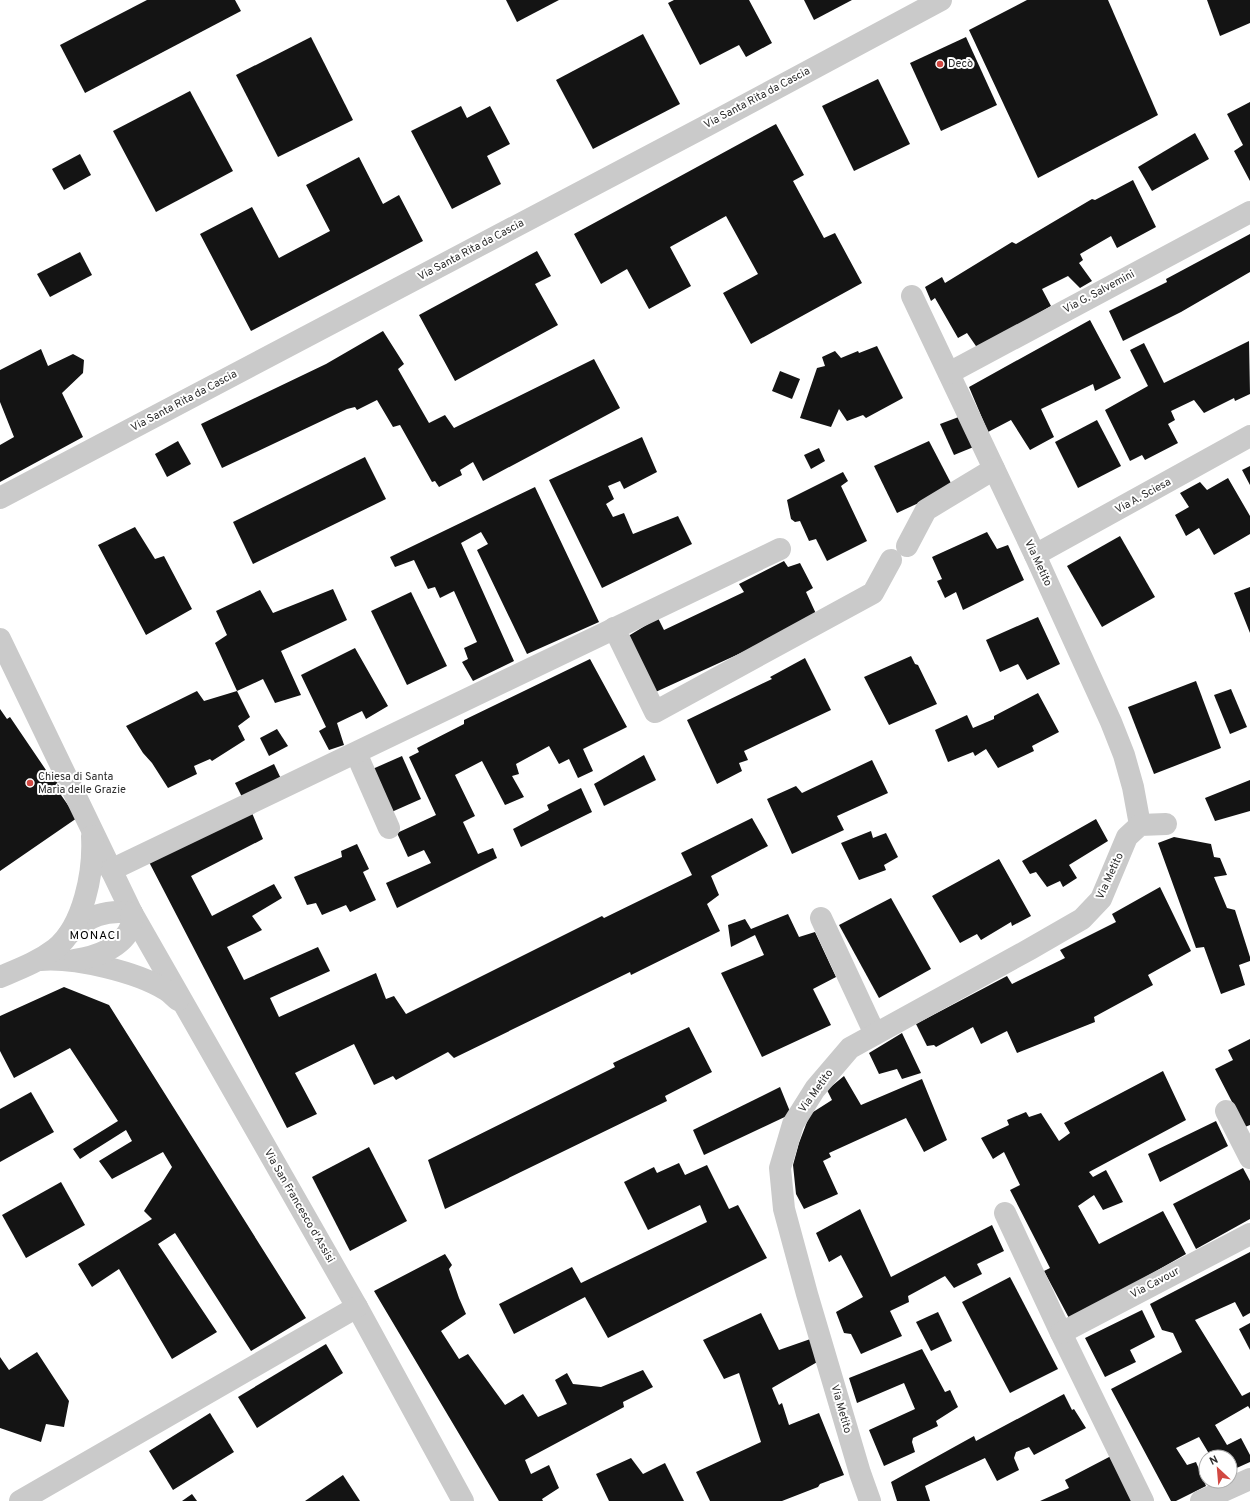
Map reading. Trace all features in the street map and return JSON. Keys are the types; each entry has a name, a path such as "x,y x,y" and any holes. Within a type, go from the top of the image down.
{"street":[{"name":"Via Santa Rita da Cascia","path":"0,498 706,126 941,0"},
{"name":"Via G. Salvemini","path":"948,372 1250,212"},
{"name":"Via Metito","path":"870,1501 853,1451 784,1209 780,1168 793,1124 815,1089 850,1048 1082,919 1101,899 1127,837 1140,825 1134,787 1124,755 1111,722 1035,555 912,296"},
{"name":"Via A. Sciesa","path":"1035,555 1250,436"},
{"path":"614,628 655,712 873,593 926,510 994,470"},
{"path":"111,870 780,549"},
{"name":"Via San Francesco d'Assisi","path":"0,639 132,914 357,1307 463,1501"},
{"path":"356,753 389,828"},
{"path":"1140,825 1166,824"},
{"path":"68,935 78,916 91,875 93,852 91,829"},
{"path":"0,977 40,960 56,948 78,926 105,913 118,911 132,914 131,926 125,936 116,945 100,953 74,960"},
{"path":"821,918 875,1034"},
{"path":"40,960 74,960 147,980 168,990 184,1006"},
{"path":"1226,1111 1250,1158"},
{"path":"1005,1213 1060,1332 1143,1501"},
{"name":"Via Cavour","path":"1060,1332 1250,1234"},
{"path":"20,1501 357,1307"},
{"path":"1201,1501 1250,1479"}],"building":[{"path":"147,0 235,0 241,11 85,93 60,45"},
{"path":"506,0 559,0 517,22"},
{"path":"674,0 749,0 772,43 746,57 739,45 700,65 668,3"},
{"path":"804,0 852,0 814,20"},
{"path":"1027,0 1108,0 1158,115 1038,178 969,30"},
{"path":"1207,0 1250,0 1250,23 1220,36"},
{"path":"643,34 680,104 593,149 556,80"},
{"path":"311,37 353,120 278,157 236,75"},
{"path":"966,37 997,105 941,131 910,63"},
{"path":"878,79 910,144 854,171 822,106"},
{"path":"190,91 233,171 156,212 113,131"},
{"path":"1250,102 1250,181 1234,151 1243,145 1227,114"},
{"path":"461,106 467,118 490,106 510,144 487,156 501,184 452,209 411,131"},
{"path":"776,124 804,175 793,181 824,238 835,233 862,283 751,344 723,293 758,274 726,216 670,247 691,286 649,309 627,269 601,284 574,234"},
{"path":"1195,133 1209,159 1152,191 1138,167"},
{"path":"80,154 91,175 64,190 52,169"},
{"path":"359,157 383,204 399,195 423,241 251,331 200,234 252,207 279,258 330,231 306,185"},
{"path":"1133,180 1156,227 1117,248 1111,236 1080,254 1083,260 1079,263 1092,281 1080,288 1068,276 1042,289 1051,306 978,349 967,333 958,338 935,298 931,301 925,287 942,277 945,283 1012,242 1016,244 1092,199 1095,200"},
{"path":"1250,234 1250,272 1181,312 1123,341 1109,311 1167,282 1166,279"},
{"path":"537,251 551,276 535,284 558,325 455,381 419,315"},
{"path":"80,252 92,275 50,297 37,274"},
{"path":"1090,320 1121,378 1095,391 1093,384 1041,409 1054,437 1030,450 1011,420 988,432 969,387"},
{"path":"383,331 404,364 398,369 429,423 445,415 454,428 594,359 620,408 483,481 473,462 460,470 462,475 439,487 435,481 432,482 400,425 393,427 377,400 357,410 355,407 347,409 222,468 201,424 326,364"},
{"path":"1249,341 1250,394 1235,401 1234,398 1204,413 1194,400 1171,411 1175,420 1168,424 1178,443 1145,460 1142,455 1130,461 1105,410 1148,386 1130,350 1144,343 1164,383"},
{"path":"877,346 903,398 866,418 863,415 847,421 839,409 831,427 800,418 817,368 825,366 822,357 835,351 841,358 858,351 859,353"},
{"path":"41,349 48,366 73,354 84,360 83,373 62,393 83,437 0,482 0,445 14,437 0,402 0,370"},
{"path":"780,371 800,379 792,399 772,391"},
{"path":"964,415 976,446 954,455 940,424"},
{"path":"1097,420 1121,466 1078,488 1055,442"},
{"path":"642,437 657,472 624,489 620,481 608,486 614,499 606,504 613,517 624,513 633,534 678,516 692,544 602,588 549,480"},
{"path":"178,441 191,464 167,477 155,454"},
{"path":"929,441 953,487 897,513 874,466"},
{"path":"819,448 825,461 811,469 804,455"},
{"path":"365,457 386,499 253,564 233,522"},
{"path":"1250,466 1250,485 1242,470"},
{"path":"843,472 848,481 841,486 867,541 827,561 816,539 809,541 800,521 795,522 791,519 787,500"},
{"path":"1228,478 1250,516 1250,534 1214,555 1199,528 1186,536 1175,515 1189,507 1180,493 1200,482 1207,490"},
{"path":"535,487 599,622 527,654 477,550 488,544 481,532 461,543 514,661 473,681 462,662 468,659 464,648 477,642 454,591 440,598 435,587 428,589 414,560 395,567 390,557"},
{"path":"135,527 155,559 164,556 192,609 146,635 98,545"},
{"path":"987,532 997,549 1008,545 1024,580 963,610 956,592 945,598 937,581 942,579 932,557"},
{"path":"1120,536 1155,597 1102,627 1067,566"},
{"path":"784,561 788,567 800,563 813,588 806,592 818,618 649,695 625,638 658,618 664,630 744,592 739,584"},
{"path":"1250,587 1250,633 1234,593"},
{"path":"333,589 347,620 281,651 301,695 275,703 263,679 237,691 215,643 227,635 216,611 260,590 273,613"},
{"path":"411,592 447,666 407,685 371,611"},
{"path":"1038,617 1060,664 1027,680 1018,664 1000,672 986,640"},
{"path":"355,648 388,706 366,719 362,711 337,723 344,745 329,750 319,731 326,727 301,675"},
{"path":"911,656 915,664 918,665 937,704 889,725 864,677"},
{"path":"805,658 831,710 744,751 748,760 739,763 742,771 717,784 687,720 772,679 770,677"},
{"path":"590,659 627,727 583,749 593,771 578,778 569,759 559,764 549,746 516,764 519,774 512,776 524,797 505,805 482,761 455,775 475,816 463,822 478,854 493,848 497,858 397,908 386,883 431,863 424,850 408,857 397,833 436,815 409,757 419,752 417,748 464,724 464,720"},
{"path":"1196,681 1221,748 1154,774 1128,707"},
{"path":"1231,689 1247,727 1230,734 1214,695"},
{"path":"197,691 204,701 237,691 250,717 238,726 245,740 212,761 210,759 194,766 197,774 168,788 126,726"},
{"path":"1038,693 1059,732 1032,746 1034,751 998,768 986,749 975,756 973,752 948,762 935,730 967,715 973,728 994,719 994,716"},
{"name":"Chiesa di Santa Maria delle Grazie","path":"0,709 7,719 10,717 48,773 52,771 66,792 61,795 77,818 0,871"},
{"path":"277,729 288,746 269,756 260,738"},
{"path":"644,755 656,780 604,806 594,784"},
{"path":"402,756 421,799 387,814 368,771"},
{"path":"872,760 888,793 837,816 844,830 792,854 767,799 796,786 802,793"},
{"path":"274,764 283,783 244,801 235,783"},
{"path":"1250,780 1250,811 1215,821 1205,798"},
{"path":"581,788 592,812 521,847 513,829 549,810 547,805"},
{"path":"252,813 263,839 191,876 212,916 274,884 282,898 252,916 262,930 227,947 244,980 318,947 330,971 270,998 279,1017 376,973 386,999 394,996 406,1014 602,916 604,918 692,875 681,853 752,818 768,846 711,876 719,895 707,904 720,931 631,975 630,972 454,1058 448,1052 396,1080 393,1076 374,1085 354,1044 295,1073 317,1114 287,1128 149,862"},
{"path":"1096,819 1108,841 1069,865 1077,878 1063,887 1060,881 1047,887 1036,872 1030,874 1022,861"},
{"path":"871,831 873,838 886,833 898,857 884,865 886,870 859,880 841,843"},
{"path":"1174,837 1211,844 1214,857 1220,858 1227,875 1214,877 1227,908 1235,910 1250,957 1250,961 1239,965 1245,985 1221,994 1204,947 1196,948 1158,843"},
{"path":"357,844 369,869 363,872 376,900 350,912 346,905 322,915 316,903 307,905 294,877 342,857 341,851"},
{"path":"999,859 1031,916 1012,926 1011,922 981,940 977,934 960,943 932,896"},
{"path":"1160,887 1191,951 1148,975 1153,985 1094,1017 1095,1022 1017,1053 1007,1031 981,1044 973,1027 936,1047 934,1045 927,1046 916,1024 1007,976 1012,984 1065,958 1060,950 1116,922 1112,914"},
{"path":"891,898 931,969 879,998 839,925"},
{"path":"788,914 799,937 815,932 836,977 813,989 831,1025 762,1057 721,973 764,955 755,935 731,947 728,925 745,919 751,929"},
{"path":"64,987 109,1005 306,1318 251,1351 175,1233 158,1244 217,1332 172,1359 119,1269 92,1287 78,1264 152,1219 144,1211 172,1167 163,1152 112,1179 99,1161 132,1141 126,1130 80,1159 73,1149 118,1121 70,1048 14,1078 0,1051 0,1016"},
{"path":"689,1027 712,1072 665,1096 667,1101 445,1209 428,1160 615,1067 613,1063"},
{"path":"902,1033 921,1073 902,1079 897,1069 879,1074 869,1053"},
{"path":"1250,1039 1250,1125 1245,1127 1215,1069 1233,1060 1228,1050"},
{"path":"1163,1071 1186,1120 1089,1172 1093,1177 1106,1170 1123,1202 1103,1210 1094,1195 1078,1206 1099,1244 1163,1211 1186,1254 1070,1320 1044,1271 1050,1268 1010,1190 1020,1185 1004,1152 993,1159 981,1138 1009,1125 1007,1120 1026,1112 1029,1117 1041,1113 1059,1141 1070,1133 1064,1123"},
{"path":"844,1076 861,1105 922,1079 947,1140 924,1152 906,1118 829,1153 831,1157 823,1161 838,1194 804,1209 796,1194 793,1165 799,1143 810,1114 832,1100 827,1090"},
{"path":"780,1087 791,1114 704,1155 693,1130"},
{"path":"31,1092 54,1132 0,1162 0,1109"},
{"path":"1216,1121 1228,1146 1160,1182 1148,1154"},
{"path":"369,1147 407,1221 350,1251 312,1177"},
{"path":"679,1163 685,1175 707,1165 729,1209 738,1205 767,1258 608,1338 585,1297 514,1334 499,1304 572,1267 581,1283 707,1222 700,1205 648,1230 624,1182 654,1167 657,1173"},
{"path":"1243,1168 1250,1181 1250,1219 1196,1249 1173,1204"},
{"path":"61,1182 85,1225 26,1258 2,1215"},
{"path":"860,1209 891,1277 992,1225 1004,1251 977,1264 982,1274 954,1288 945,1276 908,1296 909,1302 890,1311 902,1336 861,1354 851,1334 844,1333 836,1312 863,1297 841,1255 829,1262 816,1233"},
{"path":"1250,1252 1250,1313 1243,1317 1235,1302 1195,1320 1242,1396 1250,1392 1250,1409 1248,1406 1215,1425 1227,1445 1241,1438 1250,1455 1250,1462 1238,1467 1238,1449 1206,1449 1199,1437 1176,1448 1187,1465 1196,1462 1198,1467 1198,1489 1200,1489 1176,1501 1171,1501 1111,1389 1182,1352 1173,1333 1162,1330 1150,1304"},
{"path":"445,1254 452,1265 449,1269 466,1314 441,1331 459,1359 468,1354 505,1405 523,1394 538,1417 567,1404 555,1380 567,1373 573,1384 601,1387 643,1370 653,1387 623,1402 624,1407 525,1460 531,1474 549,1465 559,1488 542,1499 543,1501 499,1501 374,1291"},
{"path":"1010,1277 1058,1369 1010,1393 962,1302"},
{"path":"1142,1310 1155,1337 1130,1350 1136,1362 1105,1377 1085,1338"},
{"path":"938,1312 952,1341 931,1351 916,1322"},
{"path":"761,1313 779,1350 819,1336 826,1357 772,1388 779,1405 782,1403 789,1425 819,1413 844,1475 782,1501 710,1501 696,1472 761,1442 739,1373 724,1379 703,1340"},
{"path":"1250,1323 1250,1350 1239,1329"},
{"path":"326,1344 343,1373 257,1428 238,1397"},
{"path":"922,1349 945,1392 950,1390 958,1407 936,1421 938,1426 913,1438 912,1442 915,1452 884,1466 869,1430 915,1409 904,1383 857,1403 849,1378"},
{"path":"37,1352 69,1401 64,1427 46,1424 41,1442 0,1428 0,1357 9,1370"},
{"path":"1064,1394 1072,1410 1074,1409 1086,1428 1034,1455 1029,1447 1016,1452 1014,1458 1019,1470 997,1481 985,1458 925,1486 930,1501 897,1501 891,1482 974,1436 976,1441"},
{"path":"210,1413 234,1452 173,1490 149,1451"},
{"path":"1111,1456 1135,1501 1040,1501 1069,1488 1065,1480"},
{"path":"631,1458 643,1474 665,1463 684,1501 609,1501 596,1474"},
{"path":"343,1475 360,1501 305,1501"},
{"path":"192,1494 197,1501 182,1501"}],"place":[{"name":"Decò","path":"940,64"},
{"name":"Chiesa di Santa Maria delle Grazie","path":"30,783"}],"district":[{"name":"MONACI","path":"95,936"}]}
